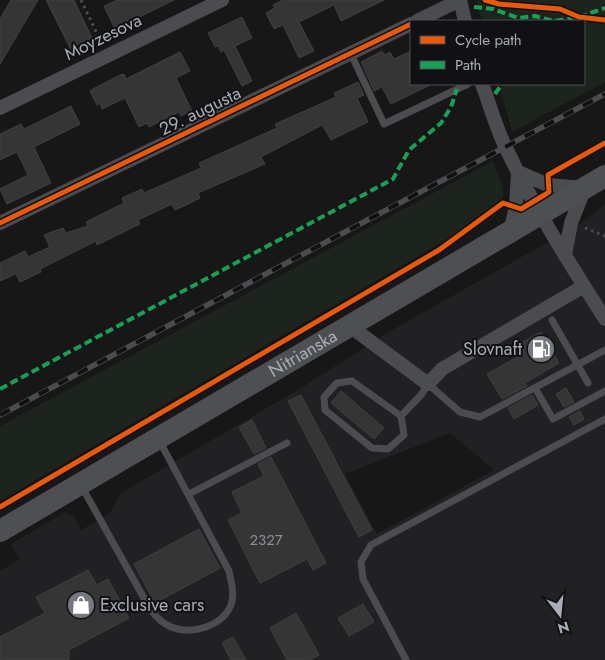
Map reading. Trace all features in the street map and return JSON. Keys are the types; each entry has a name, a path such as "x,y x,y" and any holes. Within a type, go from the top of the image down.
{"main road":[{"name":"Nitrianska","path":"0,531 351,327 605,176"}],"street":[{"name":"Moyzesova","path":"0,108 222,0"},
{"path":"419,20 460,0 465,20"},
{"name":"29. augusta","path":"0,223 410,24"},
{"path":"482,85 505,147 518,172 565,256 605,319"},
{"path":"518,172 548,185 585,188 571,223 565,256"},
{"path":"510,232 516,207 518,172"},
{"path":"351,327 428,384 442,369 584,286"}],"lane":[{"path":"351,54 384,124 466,85"},
{"path":"552,320 588,383"},
{"path":"401,416 421,395 428,384 460,412 480,417 578,365 604,354"},
{"path":"352,381 401,416 404,435 388,449 372,448 325,410 324,397 337,383 352,381"},
{"path":"535,388 553,419 605,391"},
{"path":"406,660 363,579 361,562 371,545 605,419"},
{"path":"80,484 150,609 157,617 171,627 187,630 202,629 222,618 231,605 232,587 229,570 158,439"},
{"path":"189,494 287,442"}],"path":[{"path":"81,0 104,50"},
{"path":"578,226 605,236"}],"shaded area":[{"path":"476,0 605,0 605,82 512,132 499,85 585,85 585,20 482,20"},
{"path":"493,161 503,187 503,199 446,240 0,501 0,426"},
{"path":"605,204 605,660 0,660 0,571 19,559 11,544 65,512 74,516 81,530 109,514 121,493 301,388 392,330 580,224","holes":["450,433 494,470 377,534 345,474"]}],"building":[{"path":"11,0 38,0 0,64 0,19"},
{"path":"46,0 74,0 93,40 71,50"},
{"path":"117,0 174,0 115,29 104,6"},
{"path":"283,0 384,0 341,21 334,5 299,22 314,51 299,58 283,25 274,29 266,13 275,8 273,5"},
{"path":"242,17 252,38 235,46 252,81 242,86 224,50 221,52 218,46 215,47 208,33"},
{"path":"382,51 384,55 390,52 394,59 410,51 410,85 430,85 391,104 382,87 374,91 361,62"},
{"path":"180,52 190,71 176,78 192,111 181,116 179,112 149,127 147,123 139,127 125,98 102,109 100,103 97,105 90,91 93,89 120,75 124,74 126,79"},
{"path":"358,82 364,95 357,98 368,122 331,140 322,125 261,157 265,164 198,193 200,198 184,206 175,210 172,204 138,220 140,224 97,245 96,241 40,269 41,272 20,282 16,274 0,281 0,263 25,251 28,257 50,247 44,235 63,228 66,233 88,226 86,222 124,203 122,198 142,189 144,193 201,168 199,163 277,128 275,124 336,97 334,93"},
{"path":"71,106 80,124 34,147 51,183 7,204 0,189 28,175 17,152 0,160 0,134 21,124 24,129"},
{"path":"541,332 559,363 525,383 527,386 502,399 487,374 524,353 519,344"},
{"path":"566,388 574,402 564,407 556,394"},
{"path":"341,391 384,428 374,439 331,403"},
{"path":"301,395 372,530 359,537 288,401"},
{"path":"532,395 538,405 514,419 508,408"},
{"path":"580,411 584,419 574,425 569,417"},
{"path":"252,420 266,448 254,454 239,427"},
{"path":"271,457 326,563 313,570 307,559 260,583 228,520 242,513 232,492 264,476 258,464"},
{"path":"199,529 220,568 155,603 134,564"},
{"name":"Exclusive cars","path":"88,570 97,585 108,579 129,618 69,650 69,660 0,660 0,637 45,613 36,597"},
{"path":"363,604 374,622 349,636 338,618"},
{"path":"296,613 319,655 310,660 287,660 270,628"},
{"path":"233,637 246,660 231,660 222,643"}],"railway":[{"path":"0,415 605,94"}],"marked path":[{"path":"474,7 493,9 518,18 535,16 550,20"},
{"path":"560,20 579,17 605,8"},
{"path":"495,94 501,85"},
{"path":"0,389 393,179 409,150 441,123 451,107 457,89"}],"cycle path":[{"path":"485,0 499,4 560,9 579,17 605,20"},
{"path":"0,223 410,24"},
{"path":"0,507 439,250 503,203 521,209 546,194 549,192 548,175 605,143"}],"place":[{"name":"Slovnaft","path":"541,349"},
{"name":"Exclusive cars","path":"81,605"}]}
